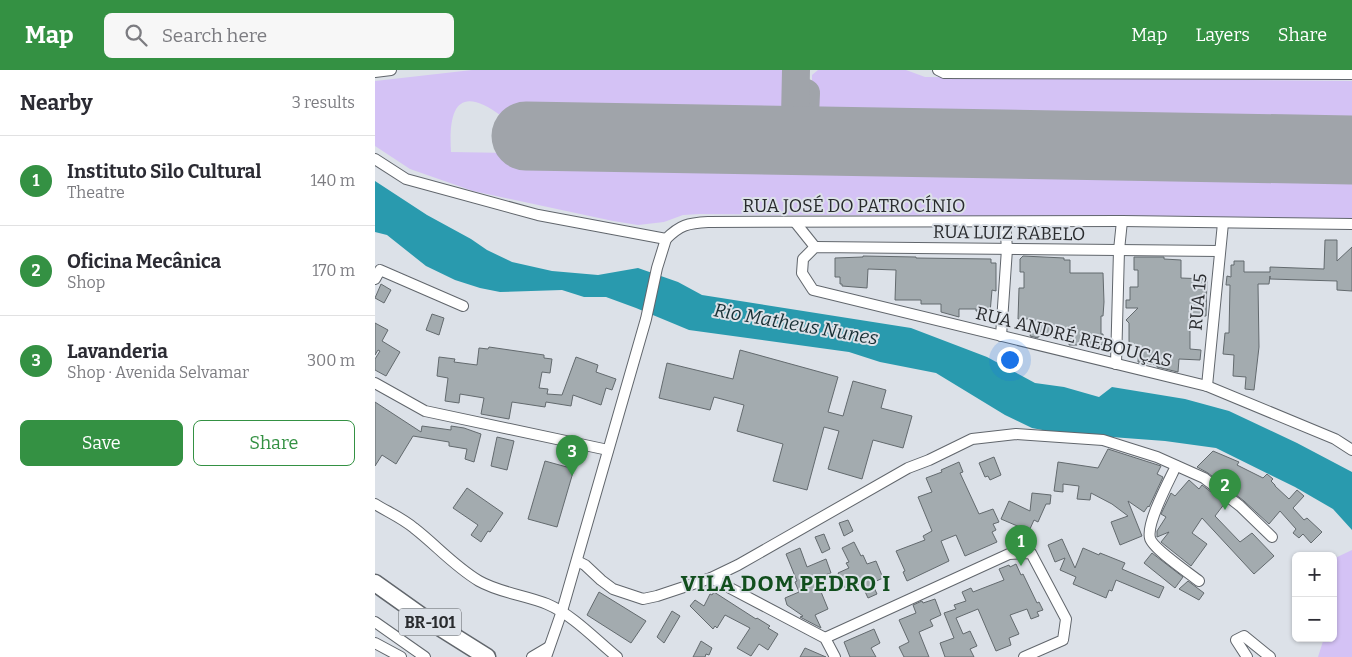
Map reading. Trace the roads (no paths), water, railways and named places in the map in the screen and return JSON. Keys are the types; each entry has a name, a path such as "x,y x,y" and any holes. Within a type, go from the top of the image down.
{"highway":[{"name":"BR-101","path":"375,583 420,615 487,657"}],"street":[{"path":"375,72 391,70"},
{"path":"941,71 1352,74"},
{"path":"375,159 405,179 538,215 666,239 657,268 646,320 562,611 547,652 532,657"},
{"path":"1115,364 1119,250 1122,221"},
{"name":"RUA JOSÉ DO PATROCÍNIO","path":"666,239 679,227 691,223 1122,221 1352,224"},
{"path":"795,222 815,247"},
{"path":"1001,336 1007,249 1005,222"},
{"name":"RUA 15","path":"1207,386 1223,223"},
{"name":"RUA LUIZ RABELO","path":"815,247 1219,251"},
{"name":"RUA ANDRÉ REBOUÇAS","path":"815,247 803,259 802,273 813,290 1207,386 1335,439 1352,450"},
{"path":"375,280 381,270 463,306"},
{"path":"375,383 425,411 608,450"},
{"path":"577,561 585,565 613,589 643,599 657,596 711,578 747,560 908,468 972,439 1016,434 1103,440 1157,457 1204,478 1240,506 1272,537"},
{"path":"1176,466 1150,524 1149,538 1155,546 1199,581"},
{"path":"375,504 414,528 443,555 480,582 521,597 545,603 562,611 617,657"},
{"path":"825,638 1009,554 1031,553 1066,619 1063,640 1024,657"},
{"path":"711,578 825,638 835,657"},
{"path":"375,622 425,657"},
{"path":"1247,657 1236,640 1244,636 1270,657"},
{"path":"375,643 401,657"}],"water":[{"name":"Rio Matheus Nunes","path":"375,181 427,215 487,250 512,262 552,271 598,275 638,268 678,282 702,295 911,328 987,357 1035,383 1064,387 1099,397 1112,387 1185,399 1229,411 1297,443 1352,472 1352,530 1333,509 1295,487 1216,448 1165,441 1058,433 1032,428 1005,415 936,373 880,362 849,352 689,330 606,297 584,297 562,290 500,292 455,280 426,266 387,235 375,232"}],"place":[{"name":"Lavanderia","path":"572,476"},
{"name":"Oficina Mecânica","path":"1225,510"},
{"name":"Instituto Silo Cultural","path":"1021,566"}],"district":[{"name":"VILA DOM PEDRO I","path":"786,583"}]}
